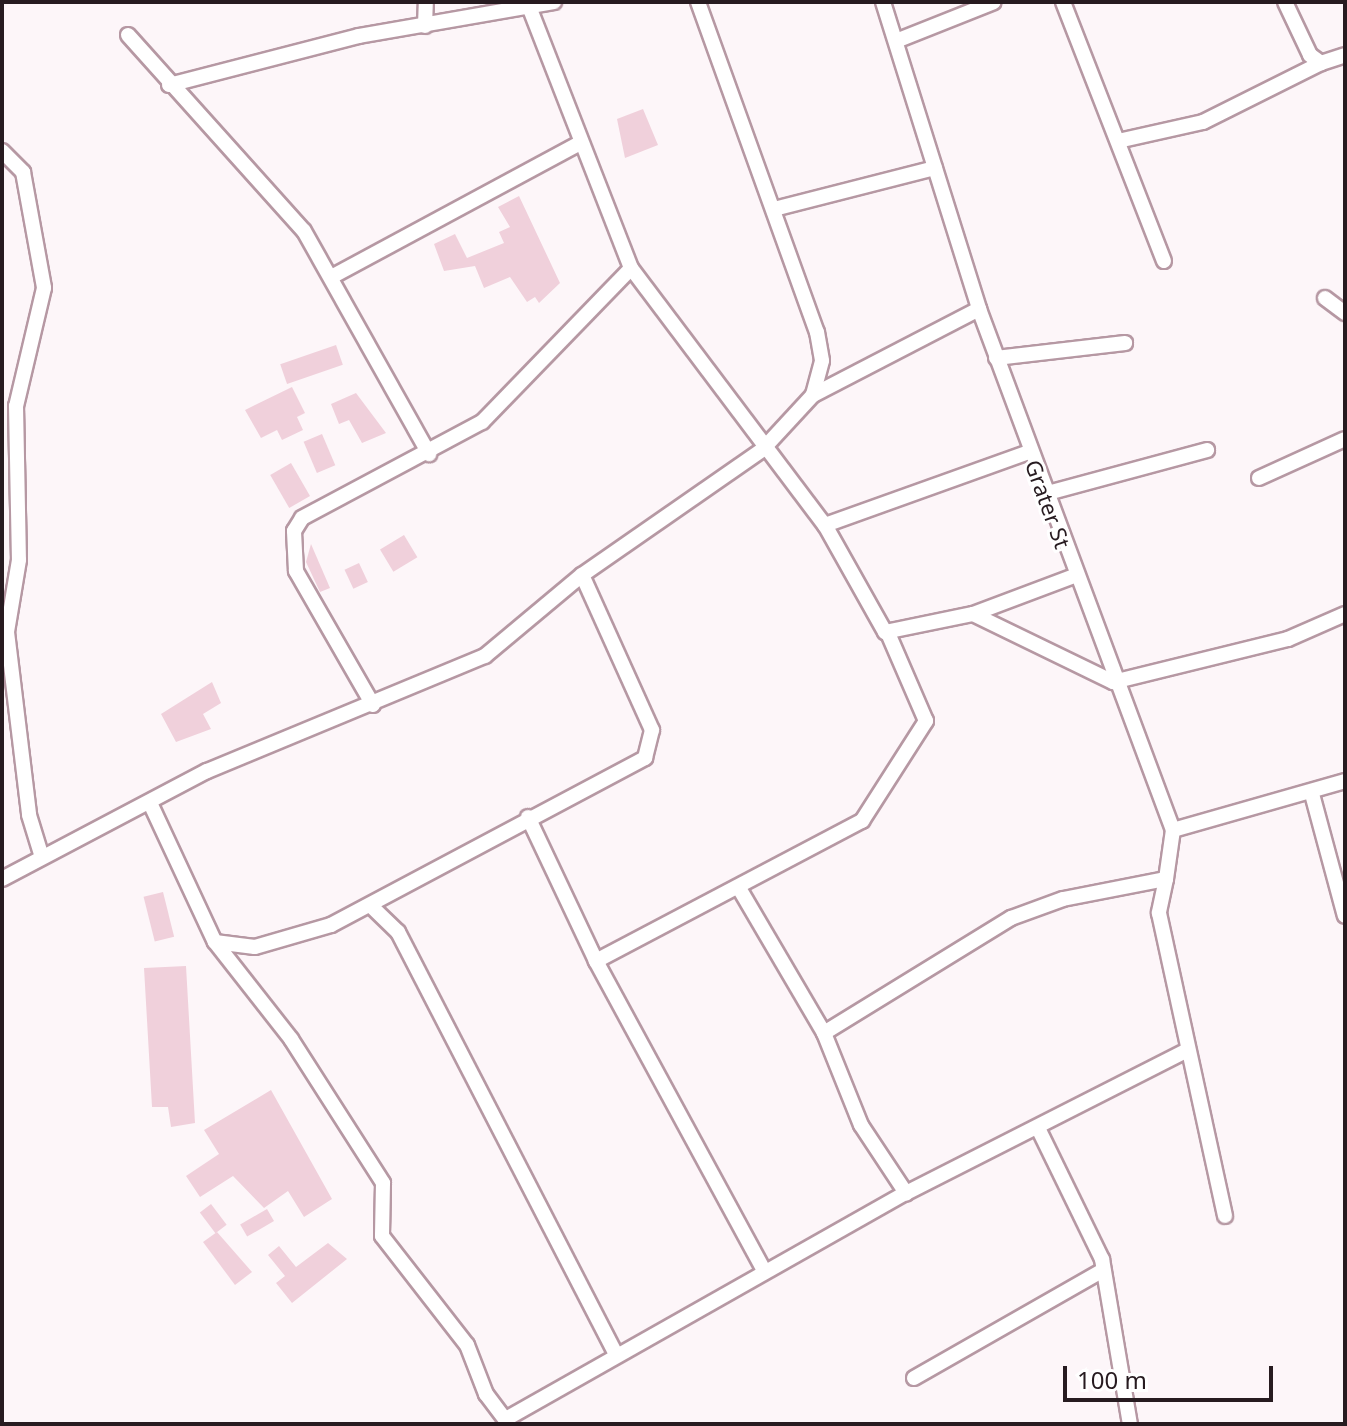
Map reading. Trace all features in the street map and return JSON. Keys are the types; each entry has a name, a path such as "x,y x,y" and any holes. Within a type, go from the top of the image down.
{"street":[{"path":"425,26 426,2"},
{"path":"169,85 425,26 530,9 554,2"},
{"path":"698,2 817,332 822,361 813,395"},
{"name":"Grater St","path":"883,2 996,358 1113,682 1173,830"},
{"path":"896,41 994,2"},
{"path":"1063,2 1164,261"},
{"path":"1285,2 1321,63"},
{"path":"530,9 631,268 763,449 825,525 888,633 926,721 914,747 862,821 596,961"},
{"path":"128,35 169,85 304,231 333,276 429,454"},
{"path":"1118,141 1203,122 1321,63 1345,55"},
{"path":"333,276 580,143"},
{"path":"2,151 23,172 44,288 16,406 19,560 7,632 29,815 41,854"},
{"path":"774,209 935,168"},
{"path":"373,705 296,571 294,531 302,518 429,454 482,422 631,268"},
{"path":"1325,298 1345,313"},
{"path":"4,875 41,854 151,805 207,771 373,705 485,656 582,575 763,449 813,395 979,309"},
{"path":"996,358 1125,343"},
{"path":"1259,478 1345,439"},
{"path":"1044,494 1207,450"},
{"path":"825,525 1029,452"},
{"path":"215,942 255,947 289,940 370,905 528,817 645,758 652,742 582,575"},
{"path":"888,633 973,614 1074,576"},
{"path":"973,614 1113,682 1288,639 1345,614"},
{"path":"1225,1216 1159,913 1173,830 1312,794 1345,781"},
{"path":"1312,794 1345,916"},
{"path":"151,805 215,942 291,1039 383,1183 382,1236 467,1345 486,1394 508,1422 615,1352 906,1193 1039,1130 1188,1050"},
{"path":"528,817 596,961 764,1271"},
{"path":"824,1033 1011,918 1063,899 1166,879"},
{"path":"739,888 824,1033 861,1125 906,1193"},
{"path":"370,905 406,946 615,1352"},
{"path":"1039,1130 1103,1270 1130,1424"},
{"path":"914,1378 1103,1270"}],"building":[{"path":"643,109 658,145 625,158 617,119"},
{"path":"519,196 560,283 539,303 535,297 527,302 510,277 484,288 475,266 444,271 434,244 455,234 467,258 504,243 499,232 510,227 498,207"},
{"path":"336,345 343,365 287,384 280,364"},
{"path":"292,387 305,413 297,417 303,430 282,440 277,430 261,438 245,410"},
{"path":"356,393 386,433 362,443 349,420 339,424 331,404"},
{"path":"322,434 335,465 317,473 304,442"},
{"path":"291,463 310,496 289,508 270,475"},
{"path":"404,535 417,557 393,572 380,549"},
{"path":"311,544 330,588 320,592 306,562"},
{"path":"359,563 368,582 353,589 344,570"},
{"path":"212,682 221,703 203,714 211,729 176,742 161,714"},
{"path":"163,892 174,937 155,941 144,897"},
{"path":"186,966 195,1123 171,1127 168,1107 152,1107 144,968"},
{"path":"271,1090 332,1199 304,1217 288,1191 264,1208 233,1176 200,1197 186,1176 219,1154 204,1130"},
{"path":"211,1204 227,1225 215,1233 200,1212"},
{"path":"267,1209 274,1221 247,1237 240,1224"},
{"path":"217,1232 252,1272 235,1285 203,1242"},
{"path":"328,1243 347,1259 292,1303 276,1283 285,1276 268,1255 279,1246 296,1267"}]}
